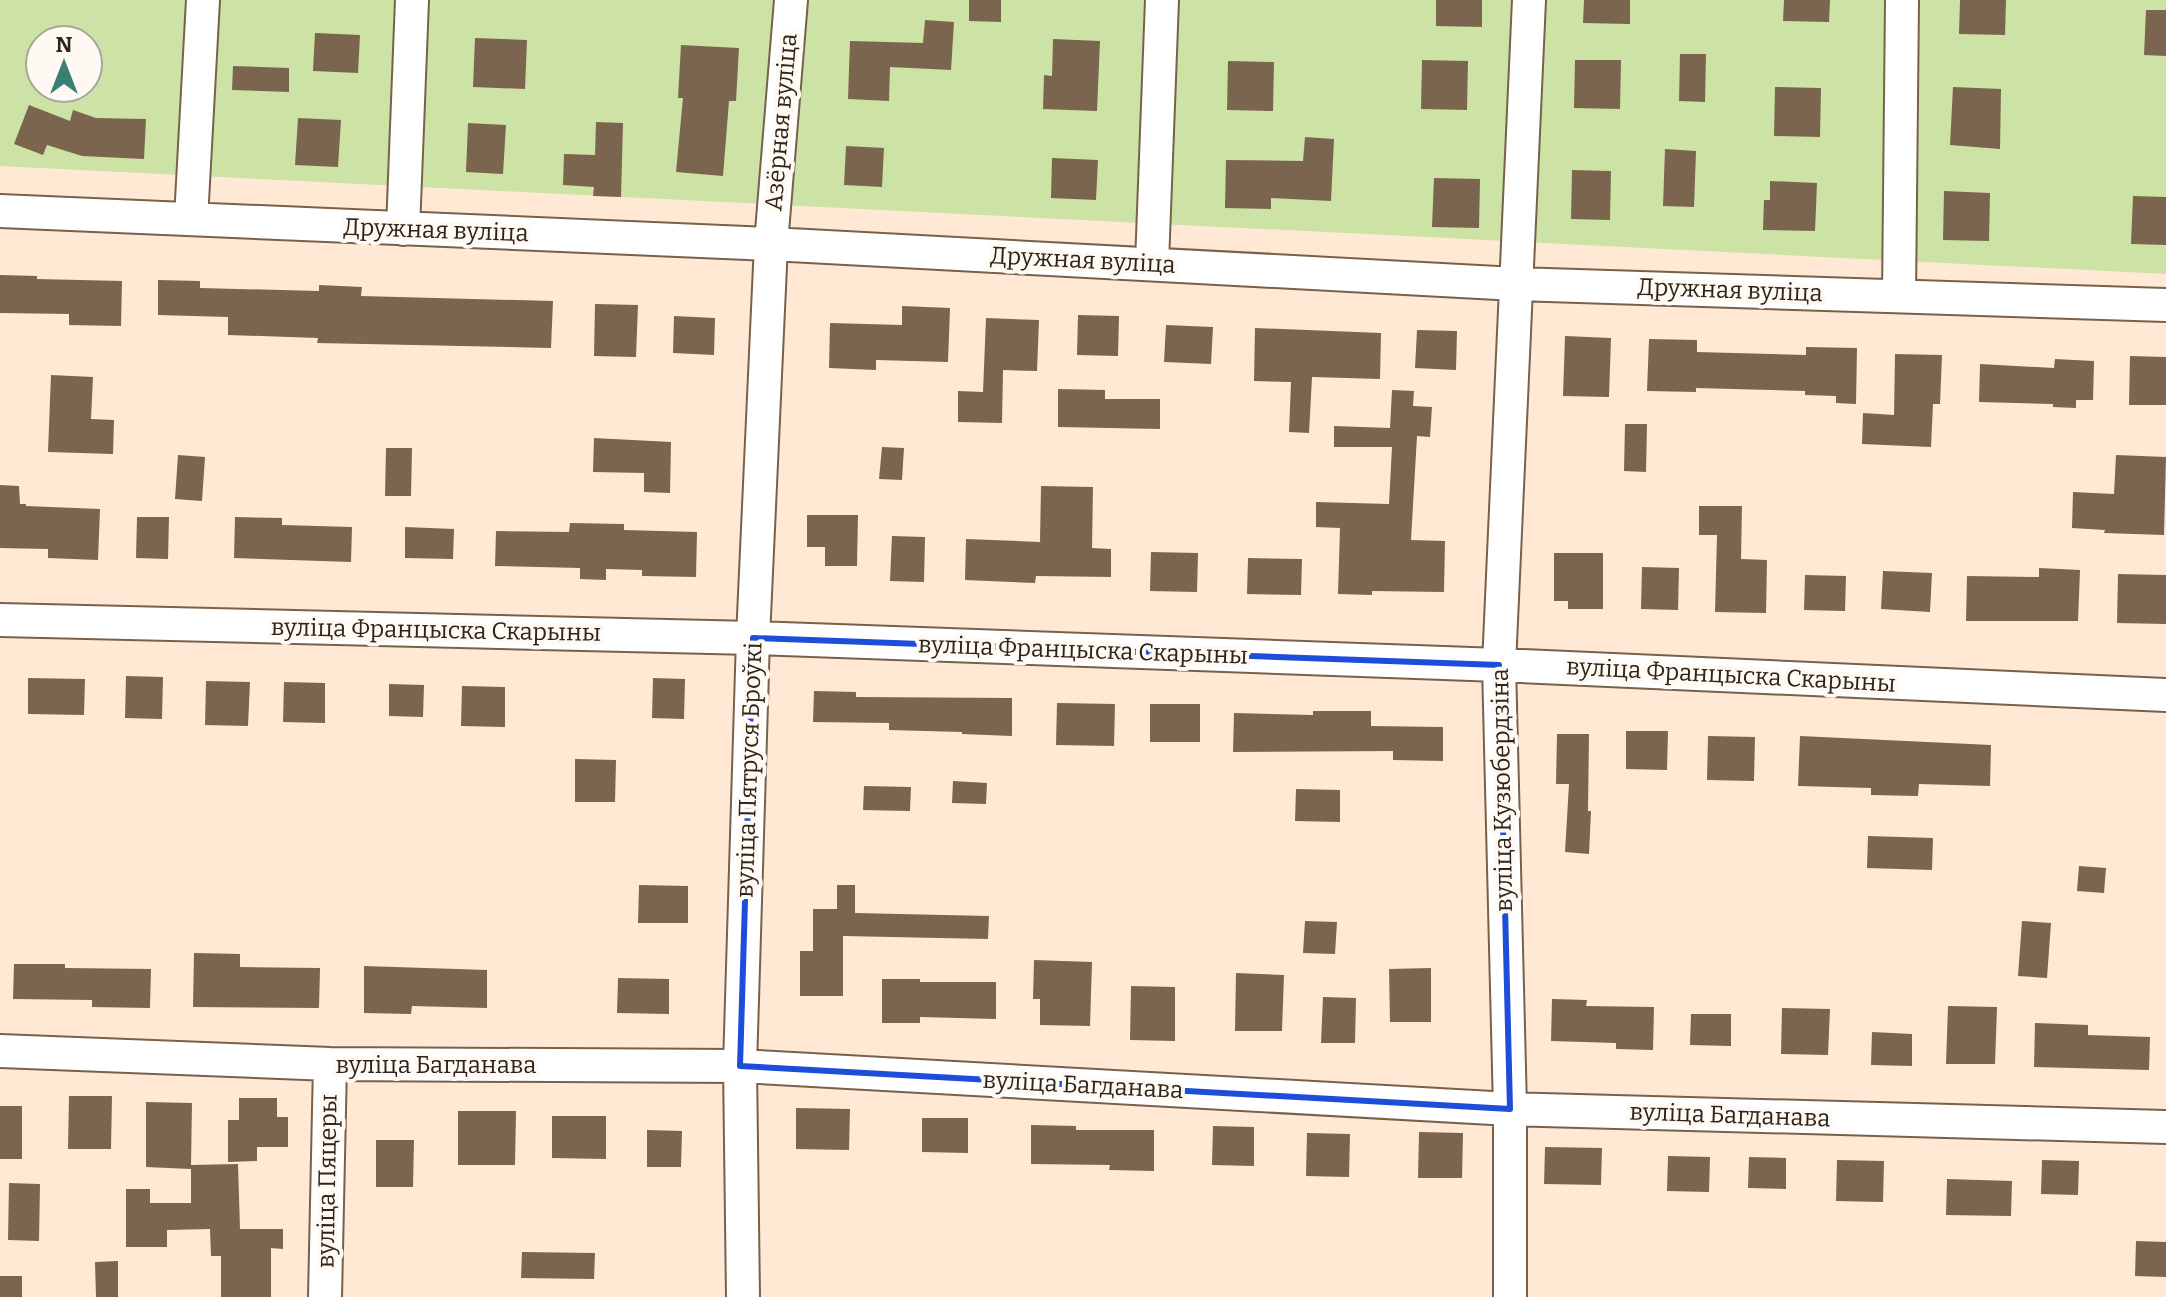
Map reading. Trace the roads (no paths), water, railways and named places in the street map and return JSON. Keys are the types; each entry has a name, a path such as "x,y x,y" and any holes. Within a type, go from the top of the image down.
{"street":[{"path":"191,219 203,0"},
{"path":"403,229 412,0"},
{"name":"Азёрная вуліца","path":"771,244 791,0"},
{"path":"1152,263 1162,0"},
{"name":"вуліца Кузюбердзіна","path":"1510,1297 1510,1109 1499,665 1529,0"},
{"path":"1899,296 1902,0"},
{"name":"Дружная вуліца","path":"0,211 771,244 1516,284 2166,305"},
{"name":"вуліца Пятруся Броўкі","path":"743,1297 740,1066 753,638 771,244"},
{"name":"вуліца Францыска Скарыны","path":"0,620 753,638 1499,665 2166,695"},
{"name":"вуліца Багданава","path":"0,1051 330,1064 740,1066 1510,1109 2166,1127"},
{"name":"вуліца Пяцеры","path":"325,1297 330,1064"}]}
